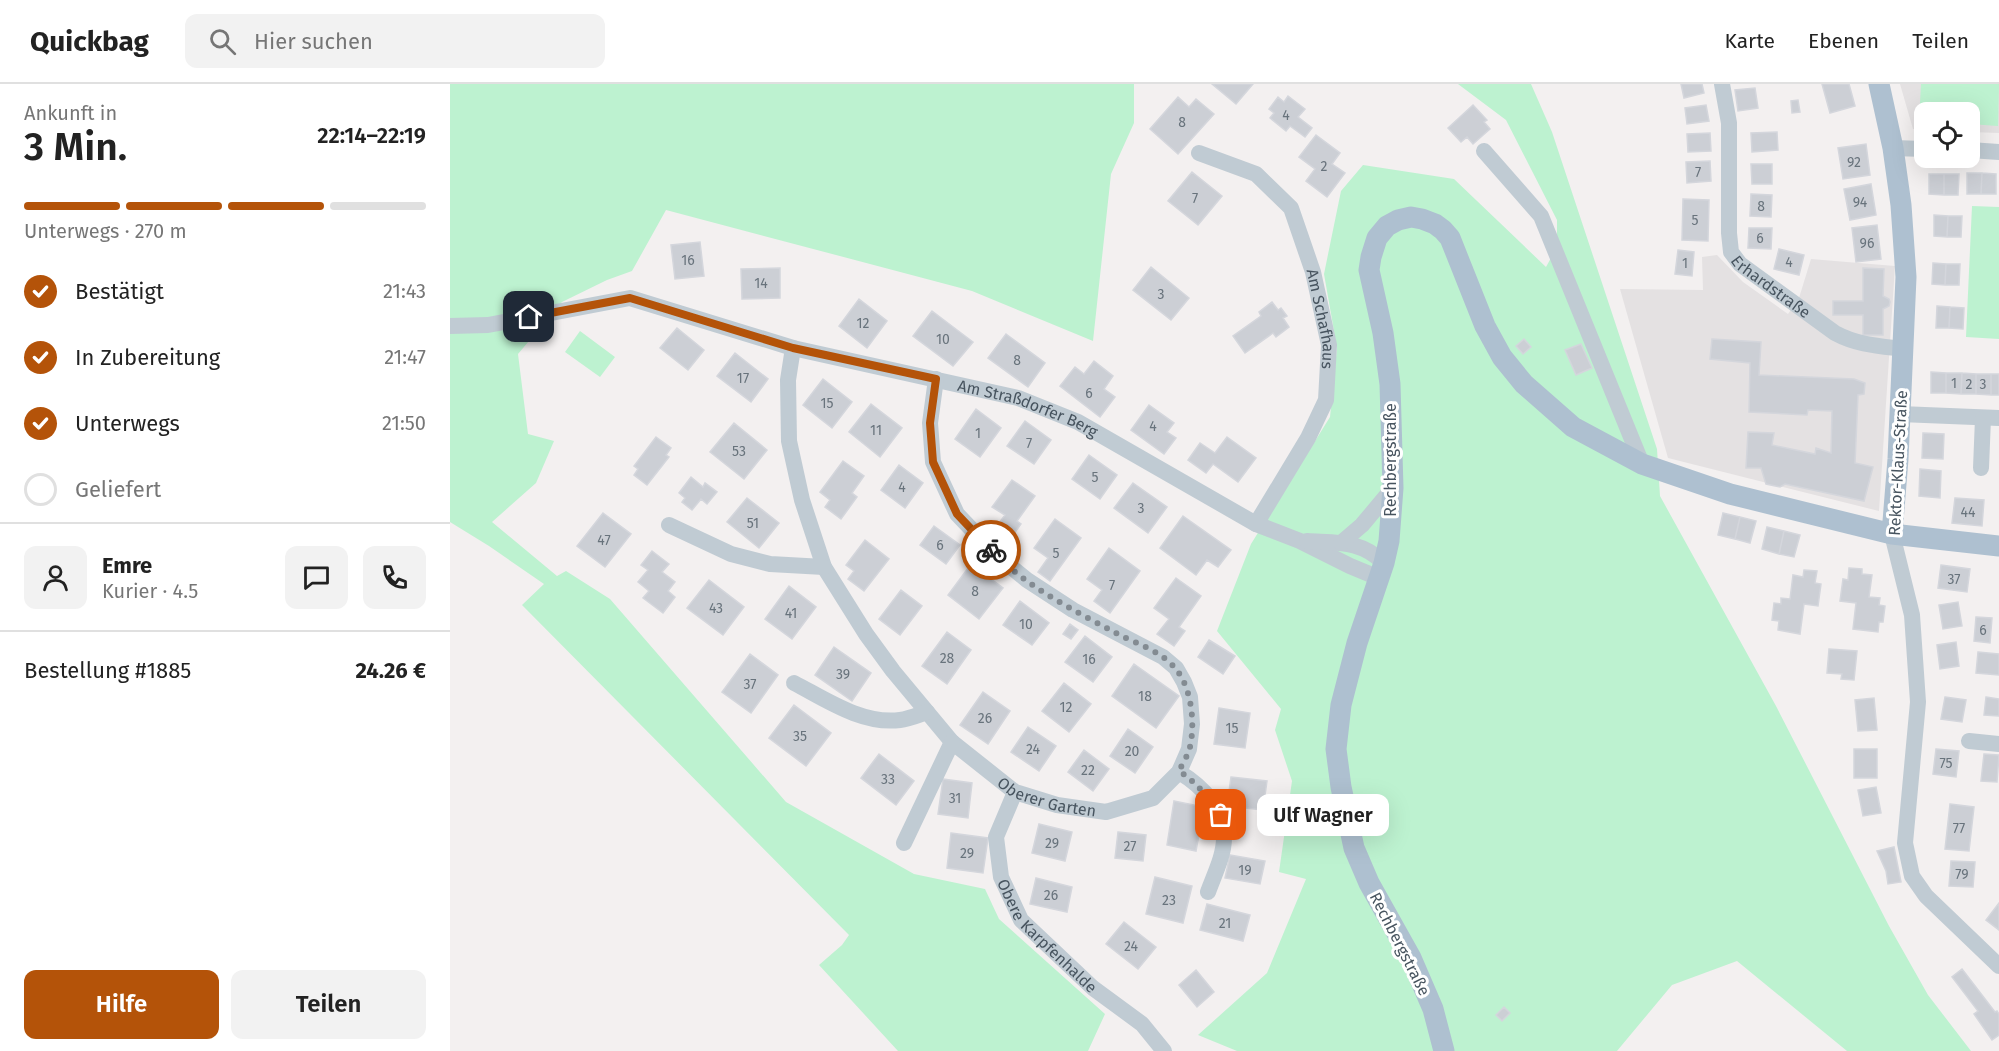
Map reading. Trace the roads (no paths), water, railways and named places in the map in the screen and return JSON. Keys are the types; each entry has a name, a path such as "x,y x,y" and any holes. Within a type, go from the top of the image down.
{"main road":[{"name":"Rektor-Klaus-Straße","path":"1879,84 1893,148 1905,251 1904,349 1892,534"},
{"name":"Rechbergstraße","path":"1444,1051 1433,1009 1411,958 1369,884 1354,848 1336,749 1341,705 1357,643 1382,571 1389,541 1393,488 1390,384 1383,333 1369,270 1377,238 1387,226 1411,217 1435,224 1443,230 1450,238 1485,326 1502,357 1524,384 1573,427 1642,464 1730,494 1892,534 1999,546"}],"street":[{"name":"Erhardstraße","path":"1722,84 1729,123 1731,252 1740,264 1835,333 1850,341 1865,345 1904,349"},
{"path":"1893,148 1914,149"},
{"path":"1484,151 1541,216 1642,464"},
{"path":"1980,151 1999,152"},
{"name":"Am Schafhaus","path":"1199,153 1256,174 1291,208 1313,272 1329,345 1326,400 1308,438 1256,524"},
{"name":"Am Straßdorfer Berg","path":"450,326 489,325 630,298 793,348 1018,398 1078,422 1256,524 1300,541 1350,566 1382,571"},
{"name":"Oberer Garten","path":"793,348 788,380 789,441 802,500 824,567 866,634 893,671 952,741 1015,792 1057,805 1106,812 1153,798 1179,771 1189,750 1192,724 1190,697 1176,668 1162,657 1073,610 1027,580 994,554 957,514 933,462 930,423 936,379"},
{"path":"1900,414 1991,418 1981,468"},
{"path":"1341,543 1362,525 1393,488"},
{"path":"669,525 731,554 770,564 824,567"},
{"name":"Rektor-Klaus-Straße","path":"1892,534 1912,615 1918,702 1905,843 1912,876 1926,896 1999,966"},
{"name":"Am Straßdorfer Berg","path":"1300,541 1341,543 1364,548 1373,552 1382,571"},
{"path":"794,682 849,711 874,718 899,720 927,712"},
{"path":"904,843 952,741"},
{"path":"1968,741 1999,744"},
{"path":"1179,771 1208,796 1221,815 1225,838 1208,892"},
{"name":"Obere Karpfenhalde","path":"1015,792 996,837 1001,877 1021,920 1093,988 1142,1024 1164,1051"}],"place":[{"name":"Ulf Wagner","path":"1221,815"}]}
